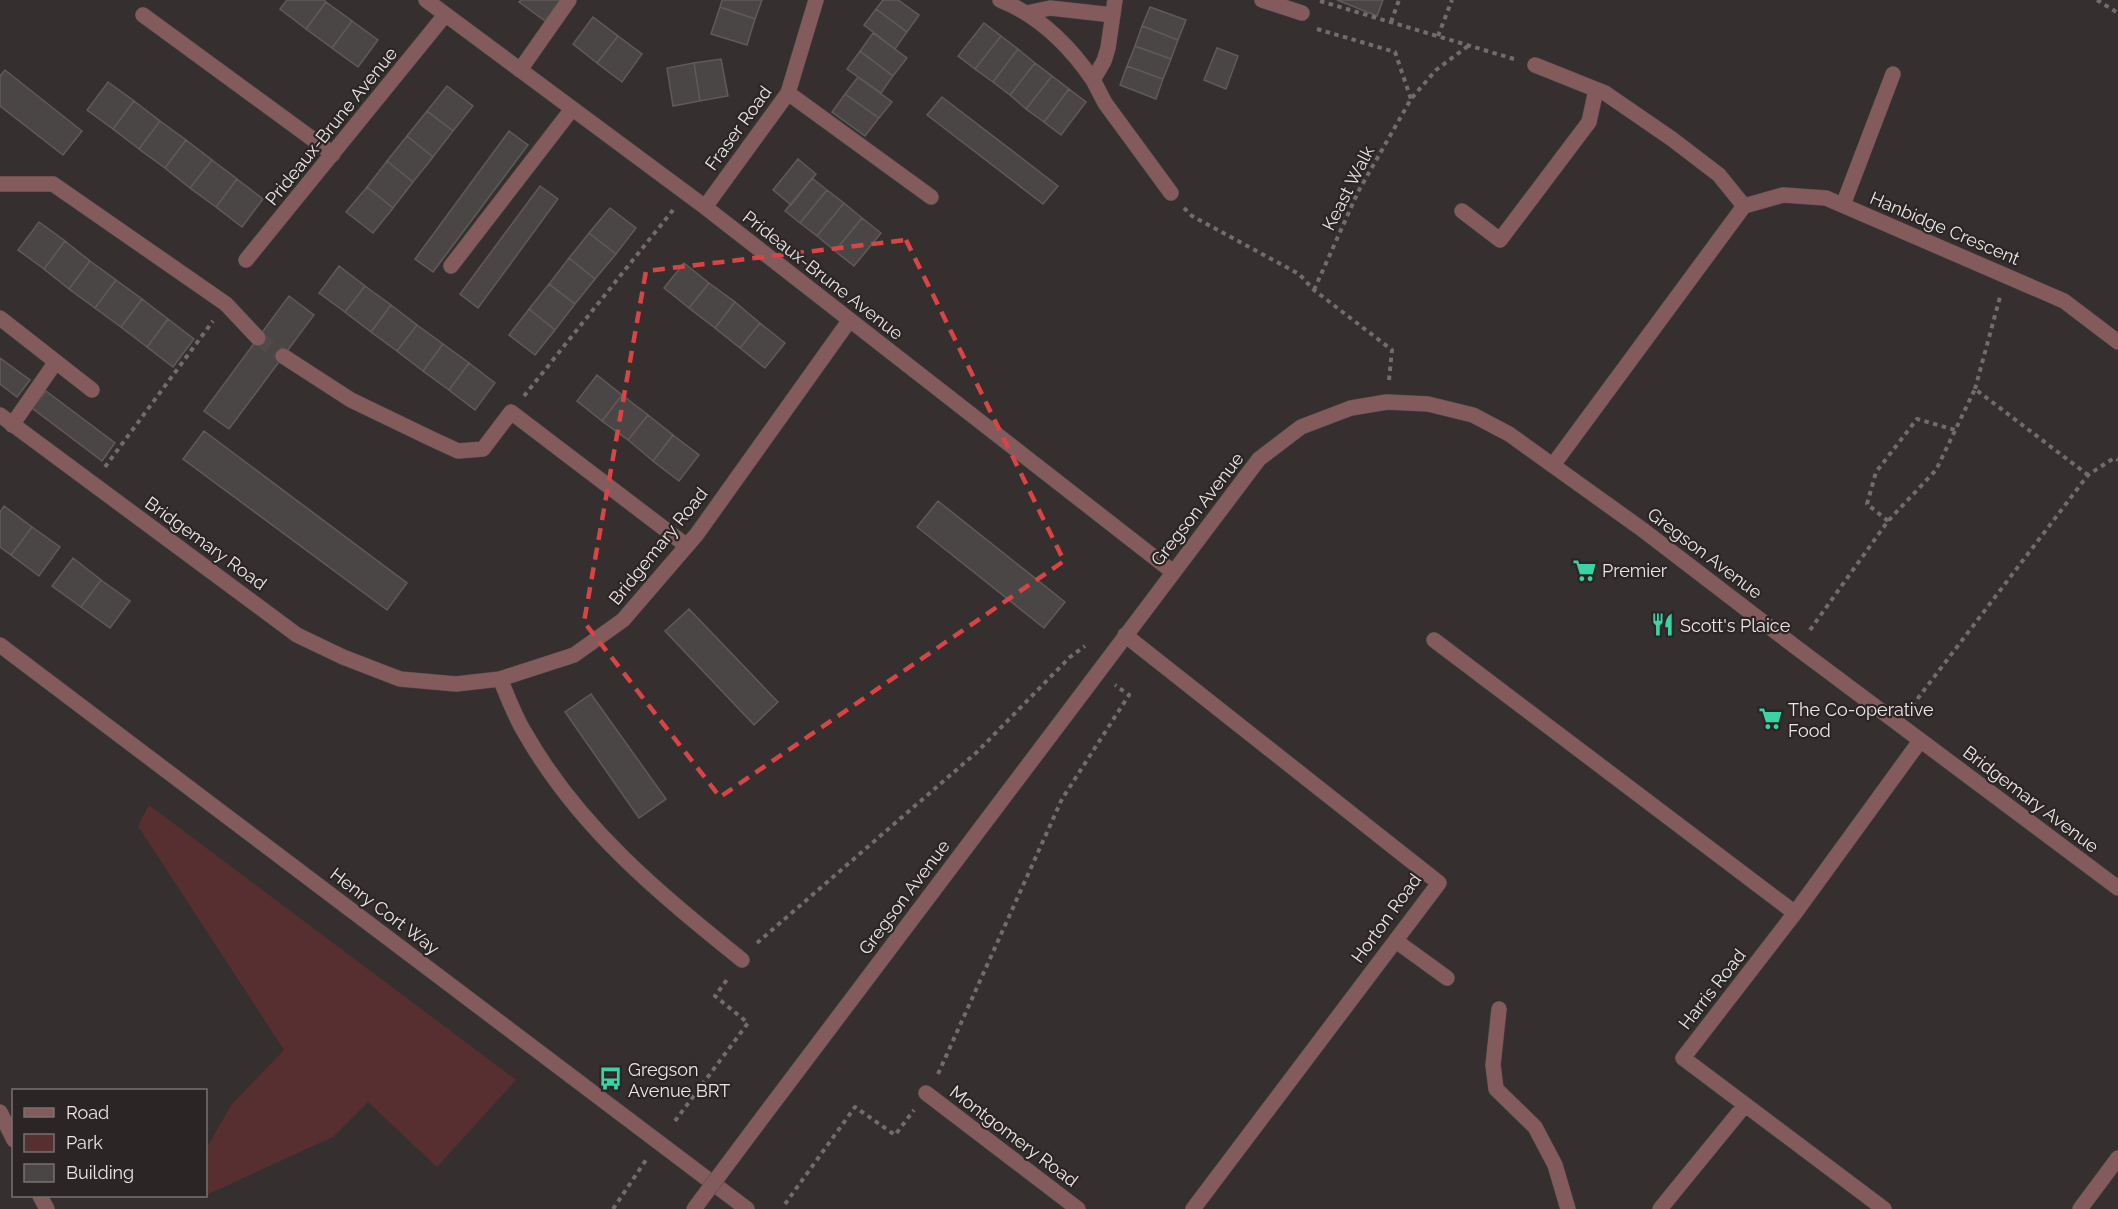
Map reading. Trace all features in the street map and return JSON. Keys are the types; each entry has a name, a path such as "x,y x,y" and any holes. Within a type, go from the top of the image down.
{"street":[{"name":"Prideaux-Brune Avenue","path":"426,0 705,207 1173,572"},
{"path":"519,70 569,0"},
{"name":"Fraser Road","path":"705,207 788,93 816,0"},
{"path":"1000,0 1027,13 1070,49 1093,80 1105,103 1171,193"},
{"path":"1262,0 1302,13"},
{"path":"1027,13 1050,8 1114,8 1104,61 1093,80"},
{"path":"143,15 333,154"},
{"name":"Prideaux-Brune Avenue","path":"246,260 445,15"},
{"path":"1535,65 1596,90 1672,139 1719,175 1744,206 1553,465"},
{"path":"1843,205 1893,74"},
{"path":"1462,211 1500,240 1589,122 1596,90"},
{"path":"788,93 932,197"},
{"path":"451,266 572,109"},
{"path":"0,184 52,184 226,304 258,338"},
{"name":"Hanbidge Crescent","path":"1744,206 1783,195 1826,198 2064,301 2118,342"},
{"path":"0,318 92,390"},
{"name":"Bridgemary Road","path":"6,420 297,635 343,657 400,679 456,684 500,679 574,655 623,620 687,546 849,321"},
{"path":"284,356 351,400 458,451 483,449 511,412 687,546"},
{"path":"6,420 55,363"},
{"name":"Gregson Avenue","path":"694,1209 1259,459 1301,427 1351,408 1387,402 1428,404 1473,415 1509,434 1643,530 1920,741"},
{"name":"Horton Road","path":"1125,635 1439,883 1193,1209"},
{"path":"1434,640 1795,913"},
{"name":"Henry Cort Way","path":"0,645 747,1209"},
{"path":"500,679 524,732 563,792 648,884 742,960"},
{"name":"Harris Road","path":"1884,1209 1683,1058 1795,913 1920,741"},
{"name":"Bridgemary Avenue","path":"1920,741 2118,888"},
{"path":"1396,941 1447,978"},
{"path":"1499,1009 1493,1065 1496,1089 1535,1127 1555,1165 1568,1209"},
{"name":"Montgomery Road","path":"926,1094 1078,1209"},
{"path":"1660,1209 1744,1105"},
{"path":"0,1112 12,1136"},
{"path":"2080,1209 2118,1158"}],"path":[{"path":"1317,0 1535,65"},
{"path":"1391,22 1399,0"},
{"path":"1438,36 1452,0"},
{"path":"2097,0 2118,13"},
{"path":"1302,13 1298,24 1395,52 1411,99"},
{"name":"Keast Walk","path":"1314,290 1358,192 1411,99 1436,70 1468,46"},
{"path":"511,412 686,193"},
{"path":"1171,193 1192,216 1299,274 1314,290 1392,350 1387,402"},
{"path":"1797,648 1888,521 1936,470 1975,388 2006,275"},
{"path":"93,485 161,388 226,304"},
{"path":"1975,388 2088,475"},
{"path":"1888,521 1867,504 1876,472 1917,419 1955,430"},
{"path":"1898,724 2088,475 2114,458 2118,460"},
{"path":"675,1121 748,1023 715,996 751,948 977,752 1070,657 1085,646"},
{"path":"785,1204 855,1107 895,1135 926,1094 945,1062 1062,799 1129,695 1098,672"},
{"path":"613,1209 646,1160"}],"highlighted area":[{"path":"906,240 1064,561 720,797 584,622 646,271"}],"green space":[{"path":"149,805 516,1080 437,1167 368,1102 333,1137 207,1195 207,1147 232,1104 284,1050 138,826"}],"building":[{"path":"287,0 324,0 326,2 306,29 280,9"},
{"path":"521,0 561,0 545,21 519,2"},
{"path":"722,0 762,0 755,19 720,7"},
{"path":"883,0 898,0 919,15 907,32 876,9"},
{"path":"1337,0 1383,0 1377,16"},
{"path":"326,2 352,21 332,48 306,29"},
{"path":"720,7 755,19 747,45 711,34"},
{"path":"1150,7 1186,20 1178,40 1142,26"},
{"path":"876,9 907,32 895,49 864,25"},
{"path":"593,17 618,36 597,63 573,44"},
{"path":"352,21 378,40 358,67 332,48"},
{"path":"984,23 1001,36 975,69 958,56"},
{"path":"1142,26 1178,40 1171,59 1135,46"},
{"path":"873,33 907,58 893,76 860,51"},
{"path":"618,36 642,54 622,82 597,63"},
{"path":"1001,36 1018,49 993,82 975,69"},
{"path":"1135,46 1171,59 1163,79 1127,66"},
{"path":"1217,48 1238,56 1226,89 1204,80"},
{"path":"1018,49 1035,63 1010,95 993,82"},
{"path":"860,51 893,76 881,93 847,69"},
{"path":"721,59 728,96 700,101 694,63"},
{"path":"694,63 700,101 673,106 667,68"},
{"path":"1035,63 1052,76 1026,109 1010,95"},
{"path":"1127,66 1163,79 1156,99 1120,85"},
{"path":"5,70 82,131 63,155 0,106 0,76"},
{"path":"1052,76 1069,89 1044,122 1026,109"},
{"path":"858,77 892,102 879,118 845,94"},
{"path":"108,82 134,101 113,129 87,110"},
{"path":"447,86 473,106 453,131 427,111"},
{"path":"1069,89 1086,102 1061,135 1044,122"},
{"path":"845,94 879,118 865,136 832,112"},
{"path":"942,97 1058,186 1043,204 927,115"},
{"path":"134,101 160,121 139,149 113,129"},
{"path":"427,111 453,131 433,157 407,136"},
{"path":"160,121 186,140 165,168 139,149"},
{"path":"509,131 528,145 433,272 415,259"},
{"path":"407,136 433,157 413,182 387,161"},
{"path":"186,140 212,160 190,188 165,168"},
{"path":"798,159 816,174 791,205 773,190"},
{"path":"212,160 237,179 216,207 190,188"},
{"path":"387,161 413,182 393,208 367,187"},
{"path":"812,178 827,190 800,223 785,211"},
{"path":"237,179 263,199 242,227 216,207"},
{"path":"540,186 558,199 478,308 460,294"},
{"path":"367,187 393,208 373,233 346,212"},
{"path":"827,190 844,203 817,236 800,223"},
{"path":"844,203 862,218 835,251 817,236"},
{"path":"610,208 636,228 616,254 589,233"},
{"path":"862,218 881,233 854,266 835,251"},
{"path":"39,222 65,241 44,269 18,250"},
{"path":"589,233 616,254 595,279 569,258"},
{"path":"65,241 90,261 69,289 44,269"},
{"path":"569,258 595,279 575,304 549,284"},
{"path":"90,261 116,280 95,308 69,289"},
{"path":"684,263 709,283 689,308 664,288"},
{"path":"339,266 365,286 345,312 319,293"},
{"path":"116,280 142,299 121,327 95,308"},
{"path":"709,283 735,302 715,328 689,308"},
{"path":"549,284 575,304 555,330 529,309"},
{"path":"365,286 391,305 371,332 345,312"},
{"path":"289,296 314,315 229,429 204,411"},
{"path":"142,299 168,319 147,347 121,327"},
{"path":"735,302 760,323 740,348 715,328"},
{"path":"391,305 417,325 397,351 371,332"},
{"path":"529,309 555,330 535,355 509,335"},
{"path":"168,319 194,339 173,367 147,347"},
{"path":"760,323 785,343 765,368 740,348"},
{"path":"417,325 443,344 423,371 397,351"},
{"path":"443,344 469,363 449,390 423,371"},
{"path":"0,358 30,380 17,397 0,384"},
{"path":"469,363 495,383 475,410 449,390"},
{"path":"597,375 622,395 602,421 577,401"},
{"path":"46,391 115,443 102,461 32,408"},
{"path":"622,395 648,415 628,440 602,421"},
{"path":"648,415 673,435 653,461 628,440"},
{"path":"204,431 407,583 387,610 183,459"},
{"path":"673,435 699,455 679,481 653,461"},
{"path":"938,501 1065,602 1044,628 917,527"},
{"path":"4,506 32,527 11,555 0,547 0,512"},
{"path":"32,527 60,547 39,576 11,555"},
{"path":"73,558 101,580 81,607 52,586"},
{"path":"101,580 130,601 110,628 81,607"},
{"path":"689,609 778,702 754,725 665,631"},
{"path":"591,694 666,799 639,818 565,712"}],"tunnel":[{"path":"258,338 283,356"}],"place":[{"name":"Premier","path":"1584,570"},
{"name":"Scott's Plaice","path":"1662,625"},
{"name":"The Co-operative Food","path":"1770,719"},
{"name":"Gregson Avenue BRT","path":"610,1079"}]}
